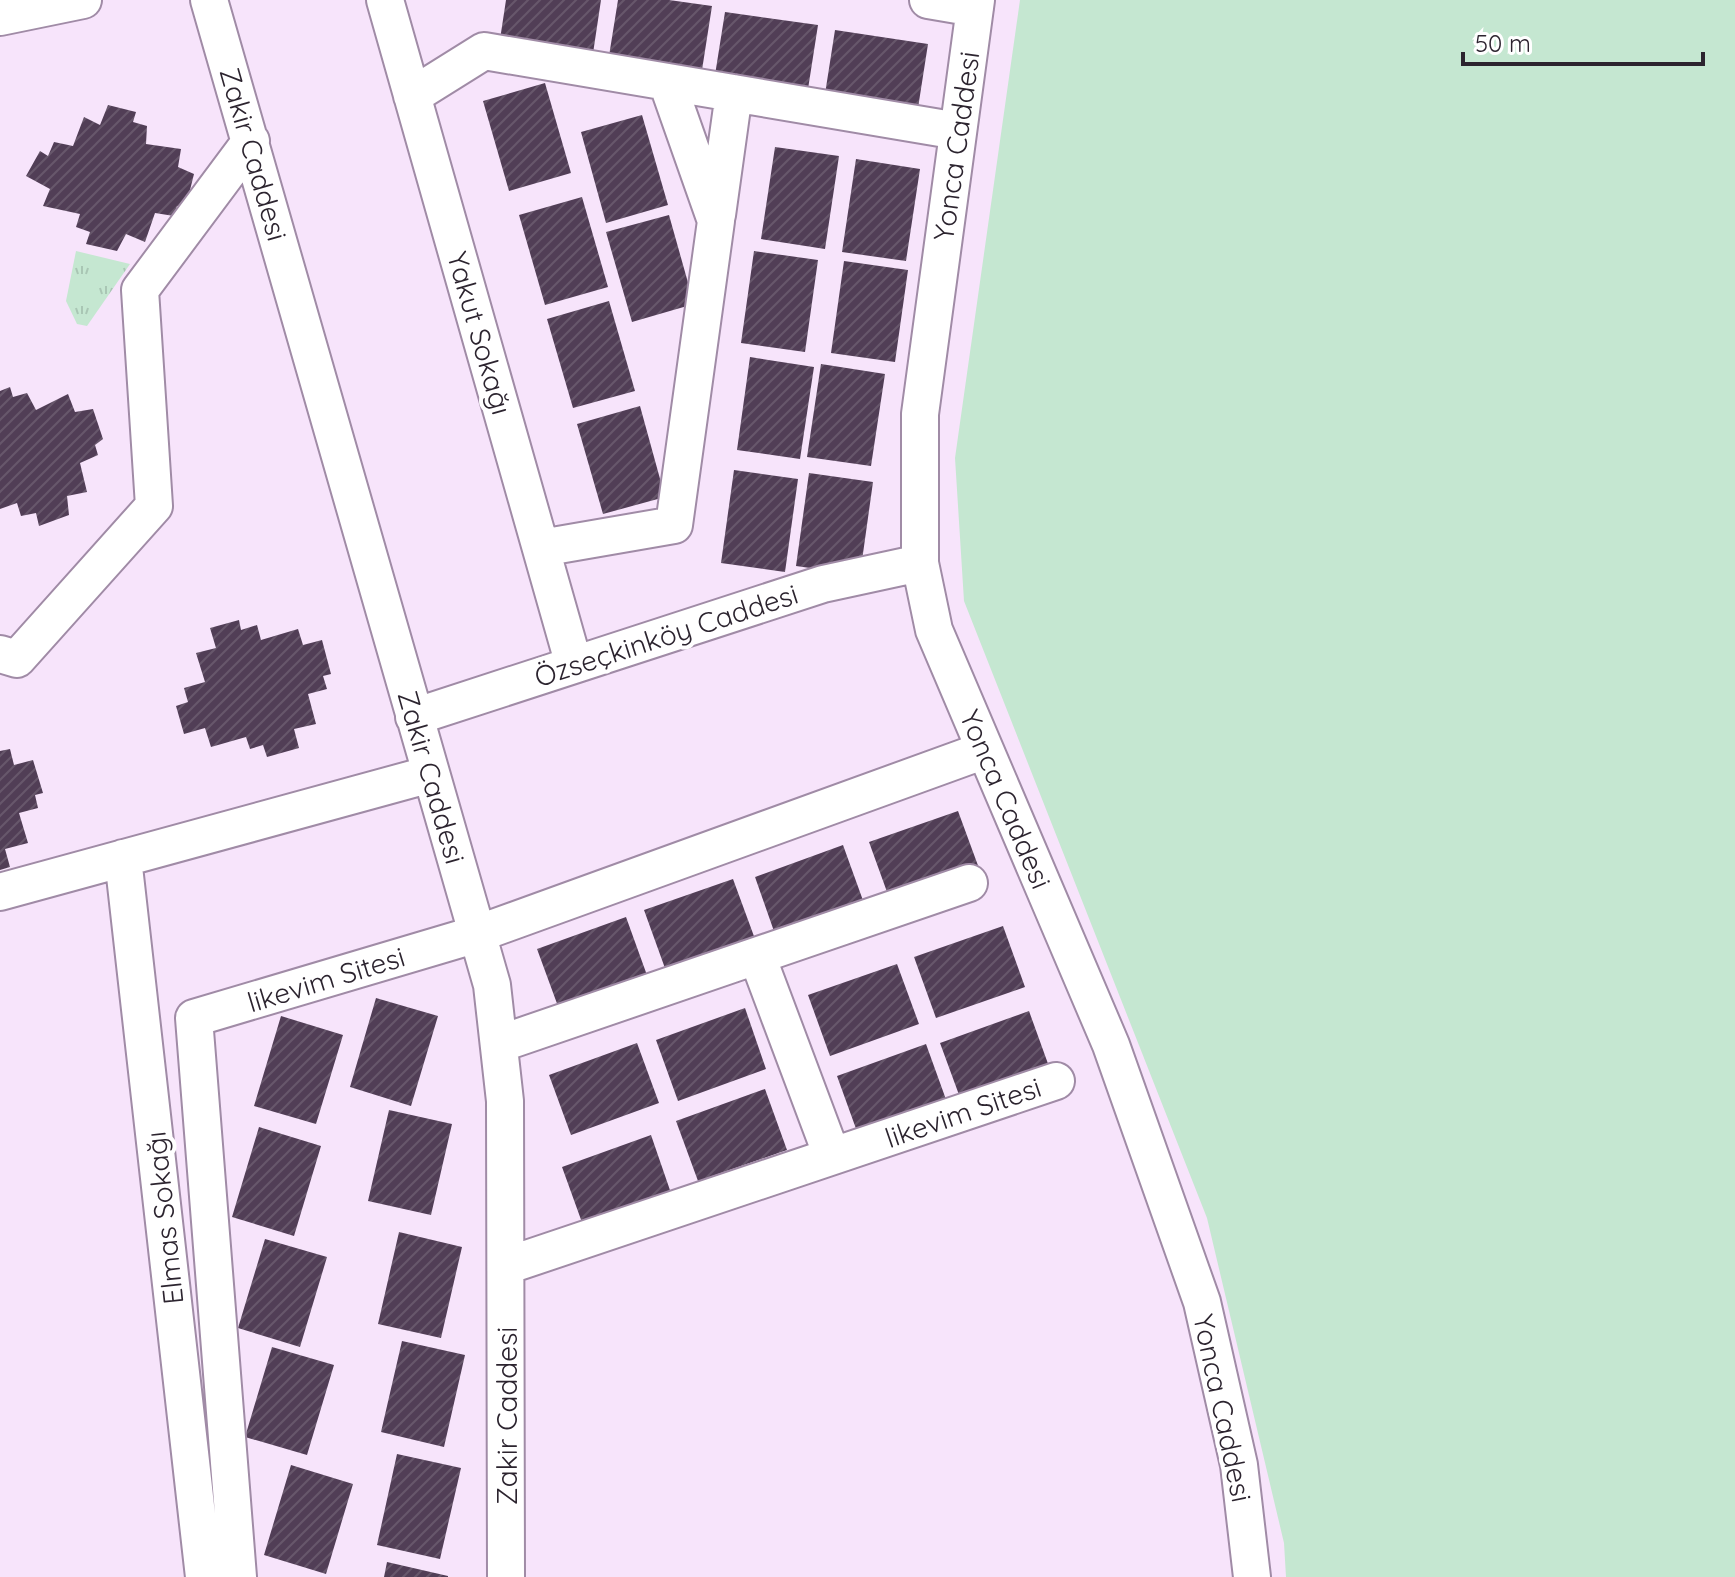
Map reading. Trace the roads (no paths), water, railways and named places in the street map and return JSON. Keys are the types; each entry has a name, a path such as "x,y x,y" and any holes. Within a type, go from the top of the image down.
{"street":[{"path":"0,17 83,0"},
{"name":"Zakir Caddesi","path":"209,0 492,985 505,1101 506,1577"},
{"name":"Yakut Sokağı","path":"385,0 574,665"},
{"path":"928,0 976,4"},
{"name":"Yonca Caddesi","path":"976,4 920,414 920,563 934,630 1111,1045 1202,1302 1239,1465 1252,1577"},
{"path":"412,96 484,51 958,131"},
{"path":"667,82 716,221"},
{"path":"541,548 674,525 734,93"},
{"path":"0,654 17,659 154,506 140,290 251,141"},
{"name":"Özseçkinköy Caddesi","path":"414,717 823,584 920,563"},
{"name":"likevim Sitesi","path":"238,1577 194,1018 477,934 985,750"},
{"path":"0,892 431,774"},
{"name":"Elmas Sokağı","path":"123,858 204,1577"},
{"path":"499,1044 969,883"},
{"path":"757,956 832,1156"},
{"name":"likevim Sitesi","path":"506,1266 1056,1081"}]}
